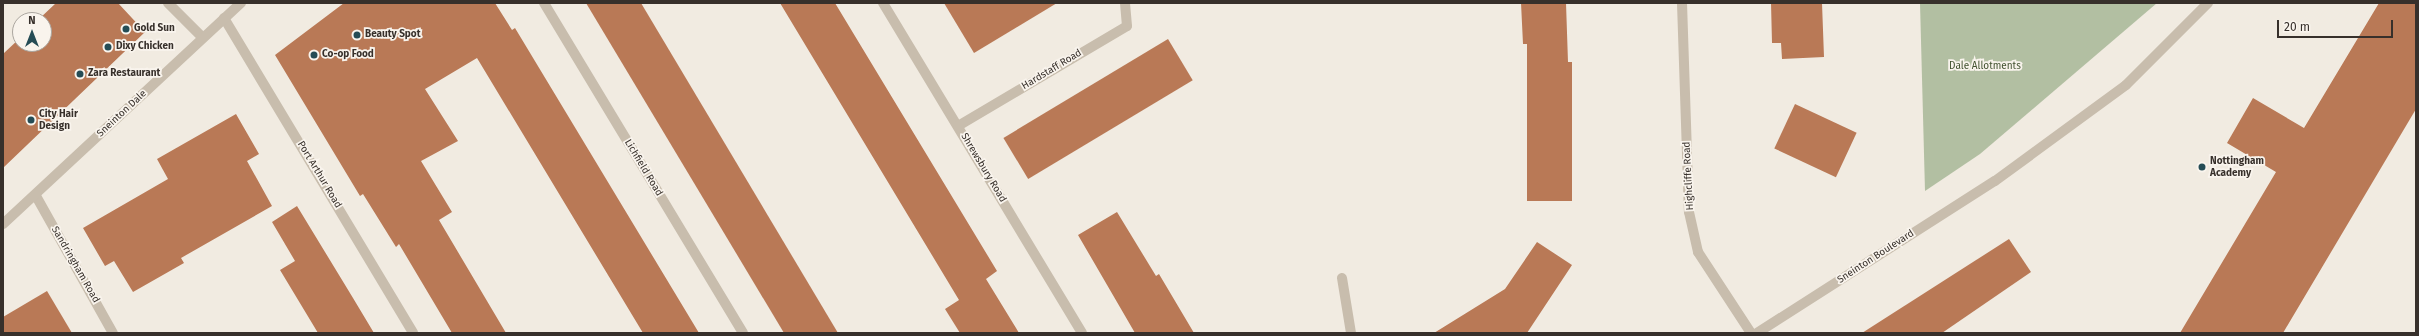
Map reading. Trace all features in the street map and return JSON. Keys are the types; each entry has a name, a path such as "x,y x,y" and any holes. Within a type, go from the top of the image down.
{"street":[{"path":"168,3 203,38"},
{"name":"Sneinton Dale","path":"3,224 36,196 241,3"},
{"name":"Lichfield Road","path":"544,3 743,333"},
{"name":"Shrewsbury Road","path":"883,3 1082,333"},
{"name":"Hardstaff Road","path":"958,126 1127,26 1125,3"},
{"name":"Highcliffe Road","path":"1682,3 1689,212 1698,252 1751,333"},
{"name":"Sneinton Boulevard","path":"1757,333 1995,181 2126,85 2208,3"},
{"name":"Port Arthur Road","path":"224,18 413,333"},
{"name":"Sandringham Road","path":"36,196 113,333"},
{"path":"1342,278 1350,333"}],"green space":[{"name":"Dale Allotments","path":"1920,3 2157,3 1980,154 1925,191"}],"building":[{"path":"56,3 118,3 145,32 3,168 3,54 12,46 12,52 52,52 52,12 46,12"},
{"path":"344,3 495,3 512,30 515,28 699,333 643,333 477,58 425,89 458,141 421,161 452,212 439,220 506,333 452,333 399,244 396,247 363,194 360,196 275,55"},
{"path":"586,3 641,3 838,333 784,333"},
{"path":"780,3 835,3 997,271 986,279 1019,333 960,333 945,309 959,300"},
{"path":"944,3 1057,3 974,53"},
{"path":"1521,3 1566,3 1568,62 1572,62 1572,201 1527,201 1527,44 1523,44"},
{"path":"1771,3 1822,3 1824,57 1782,59 1781,43 1772,43"},
{"path":"2379,3 2416,3 2416,109 2283,333 2180,333 2276,172 2227,143 2253,98 2304,128"},
{"path":"1168,39 1193,80 1028,179 1003,138"},
{"path":"1795,104 1857,133 1836,177 1774,148"},
{"path":"236,114 259,154 247,161 272,206 181,258 184,263 133,292 114,261 105,266 83,228 168,179 157,159"},
{"path":"297,206 374,333 318,333 280,270 295,261 272,222"},
{"path":"1117,212 1156,276 1159,274 1194,333 1135,333 1078,235"},
{"path":"2009,239 2031,272 1942,333 1862,333"},
{"path":"1537,242 1572,265 1527,333 1434,333 1505,289"},
{"path":"47,291 72,333 3,333 3,317"}],"place":[{"name":"Gold Sun","path":"126,29"},
{"name":"Beauty Spot","path":"357,35"},
{"name":"Dixy Chicken","path":"108,47"},
{"name":"Co-op Food","path":"314,55"},
{"name":"Zara Restaurant","path":"80,74"},
{"name":"City Hair Design","path":"31,120"},
{"name":"Nottingham Academy","path":"2202,167"}]}
